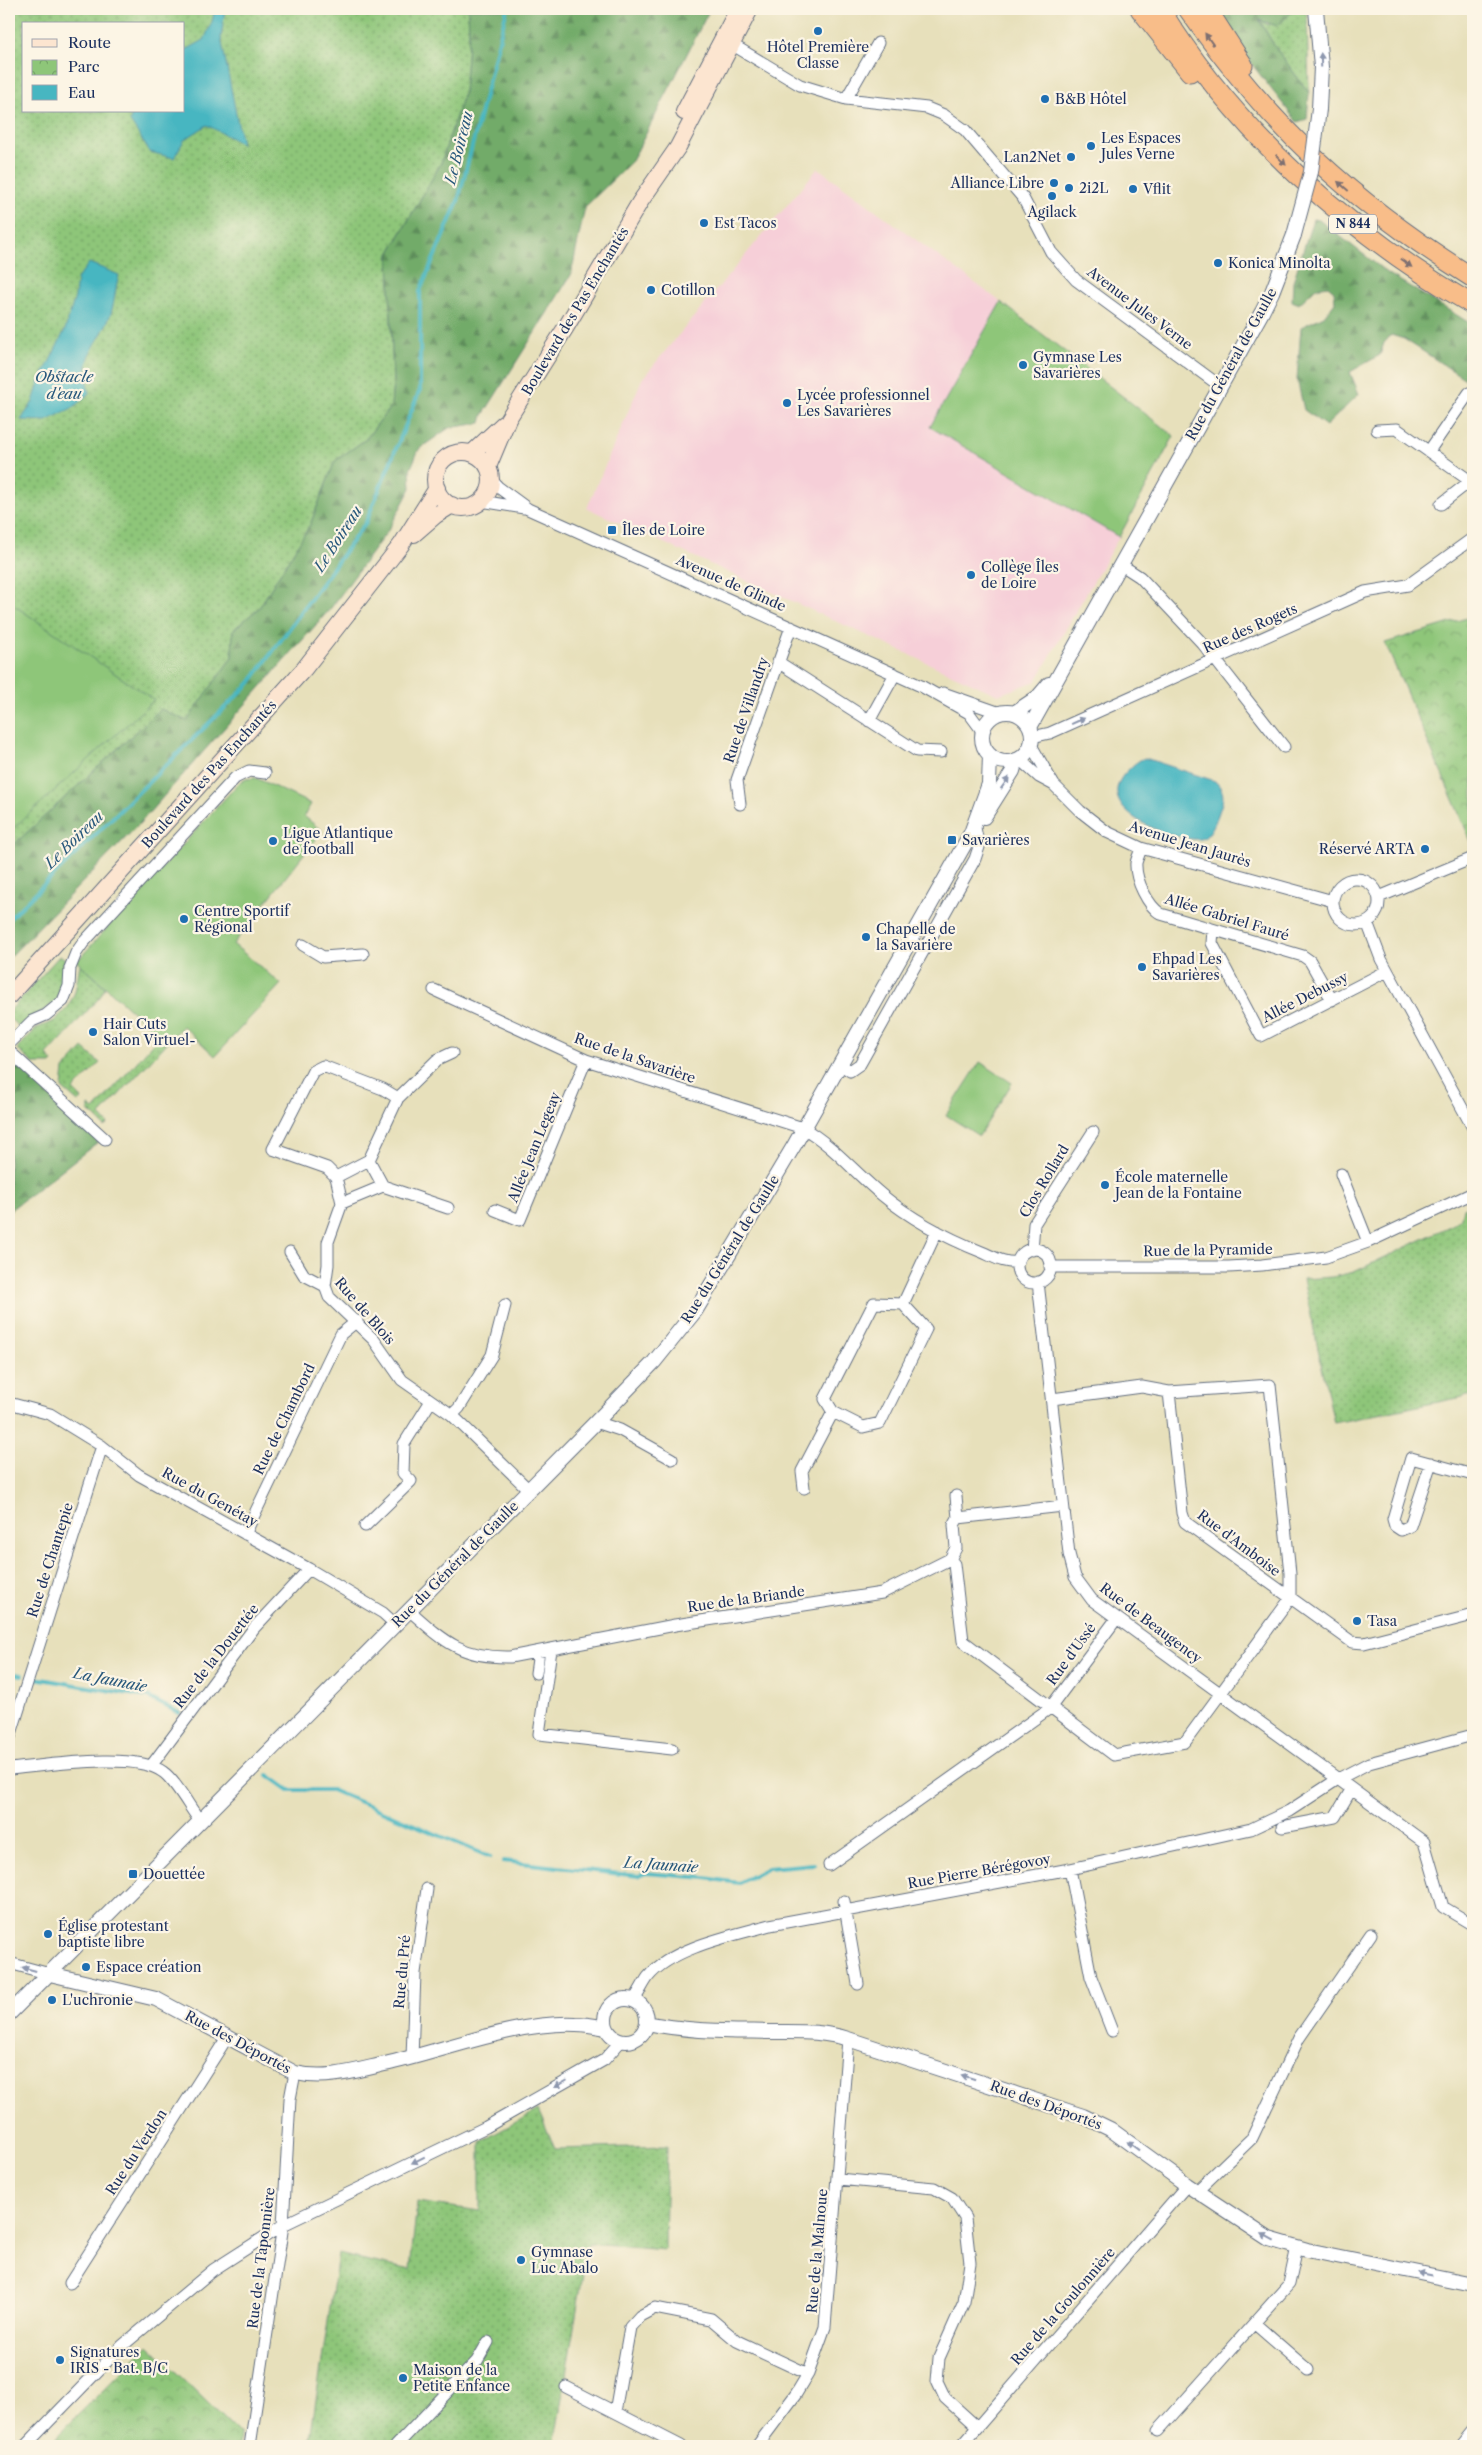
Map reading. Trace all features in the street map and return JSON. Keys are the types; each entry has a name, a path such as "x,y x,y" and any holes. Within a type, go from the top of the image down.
{"highway":[{"path":"1140,9 1226,115 1247,125"},
{"name":"N 844","path":"1160,9 1196,61 1247,125 1297,175 1345,217 1418,271 1473,305"},
{"name":"N 844","path":"1188,9 1228,65 1291,137 1349,190 1407,236 1473,278"},
{"path":"1207,9 1255,81 1261,104"}],"main road":[{"name":"Boulevard des Pas Enchantés","path":"640,202 668,141 738,9"},
{"name":"Boulevard des Pas Enchantés","path":"490,473 508,419 566,327 640,202 678,147 733,45 750,9"},
{"name":"Boulevard des Pas Enchantés","path":"472,453 508,419"},
{"path":"457,453 472,453 482,459 490,473 490,489 481,501 468,507 452,505 443,499 437,488 437,473 444,460 457,453"},
{"name":"Boulevard des Pas Enchantés","path":"9,996 304,669 402,546 437,488"},
{"name":"Boulevard des Pas Enchantés","path":"402,546 436,515 452,505"}],"street":[{"name":"Rue du Général de Gaulle","path":"1031,736 1064,663 1272,292 1294,235 1311,172 1320,109 1321,67 1316,9"},
{"path":"846,98 878,43"},
{"name":"Avenue Jules Verne","path":"733,45 800,86 846,98 927,108 944,115 965,130 1023,198 1052,252 1076,280 1220,386"},
{"path":"1429,451 1469,393"},
{"path":"1377,430 1397,429 1473,481 1442,504"},
{"name":"Avenue de Glinde","path":"490,473 498,487 528,509 921,686 969,713 983,732"},
{"name":"Avenue de Glinde","path":"481,501 528,509"},
{"name":"Rue des Rogets","path":"1031,736 1050,733 1217,660 1365,592 1408,585 1473,538"},
{"path":"1120,564 1140,577 1217,660 1284,747"},
{"name":"Rue de Villandry","path":"740,804 737,780 791,627"},
{"path":"778,662 917,751 941,752"},
{"name":"Rue du Général de Gaulle","path":"1014,713 1038,697 1064,663"},
{"path":"869,721 895,674"},
{"name":"Avenue de Glinde","path":"921,686 1000,713"},
{"path":"1000,713 1014,713 1024,718 1031,736 1018,760 1002,761 990,755 984,745 983,732 988,721 1000,713"},
{"name":"Avenue Jean Jaurès","path":"1031,736 1054,785"},
{"name":"Rue du Général de Gaulle","path":"973,831 990,779 990,755"},
{"name":"Rue du Général de Gaulle","path":"9,2014 596,1422 654,1362 696,1310 804,1128 973,831 1013,771 1018,760"},
{"name":"Avenue Jean Jaurès","path":"1018,760 1039,777 1054,785 1080,811 1107,832 1141,848 1333,901"},
{"name":"Boulevard des Pas Enchantés","path":"9,1044 32,1021 58,1007 67,994 73,961 83,943 235,778 249,771 265,773"},
{"name":"Allée Gabriel Fauré","path":"1141,848 1136,864 1138,878 1153,909 1161,914 1303,956 1310,961 1332,1000"},
{"path":"1378,897 1473,858"},
{"path":"1354,879 1370,884 1378,897 1377,911 1367,922 1355,925 1342,921 1335,912 1333,901 1339,886 1354,879"},
{"path":"1367,922 1387,971 1473,1128"},
{"name":"Allée Debussy","path":"1213,930 1212,943 1261,1036 1387,971"},
{"path":"303,945 323,957 363,954"},
{"name":"Rue de la Savarière","path":"434,990 586,1060 804,1128"},
{"path":"9,1051 105,1139"},
{"path":"336,1177 369,1160 398,1098 437,1060 452,1053"},
{"name":"Allée Jean Legeay","path":"495,1210 520,1220 586,1060"},
{"path":"325,1286 328,1265 328,1242 342,1203 336,1177 327,1168 273,1149 312,1071 323,1066 383,1089 398,1098"},
{"path":"804,1128 821,1138 882,1195 937,1231 1009,1263 1018,1262"},
{"name":"Clos Rollard","path":"1032,1250 1034,1224 1092,1132"},
{"path":"369,1160 383,1186"},
{"path":"1341,1174 1368,1242"},
{"path":"342,1203 383,1186 448,1208"},
{"name":"Rue de la Pyramide","path":"1050,1267 1262,1266 1326,1257 1368,1242 1473,1193"},
{"path":"903,1304 937,1231"},
{"path":"1032,1250 1040,1251 1047,1255 1050,1267 1047,1276 1038,1282 1030,1282 1022,1278 1018,1271 1018,1262 1023,1254 1032,1250"},
{"name":"Rue de Blois","path":"290,1252 304,1275 325,1286 329,1296 357,1321 374,1340 402,1380 452,1414 529,1490"},
{"name":"Rue de Beaugency","path":"1038,1282 1069,1554 1075,1577 1092,1600 1424,1842 1443,1907 1473,1925"},
{"path":"874,1303 903,1304 926,1329 880,1423 863,1427 833,1412 825,1399 874,1303"},
{"path":"452,1414 459,1408 492,1355 505,1305"},
{"name":"Rue de Chambord","path":"245,1534 341,1334 357,1321"},
{"path":"956,1496 958,1518 954,1525 956,1548 950,1559 954,1564 963,1641 1114,1755 1185,1742 1290,1599 1290,1573 1270,1385 1169,1392 1142,1387 1052,1399"},
{"name":"Rue d'Amboise","path":"1169,1392 1182,1513 1185,1522 1352,1642 1364,1643 1473,1615"},
{"path":"366,1526 411,1481 403,1473 404,1444 431,1401"},
{"name":"Rue du Genétay","path":"9,1403 50,1414 102,1446 139,1475 309,1569 384,1613 394,1624"},
{"path":"804,1488 802,1471 833,1412"},
{"path":"596,1422 620,1430 672,1459"},
{"name":"Rue de Chantepie","path":"9,1740 102,1446"},
{"path":"1431,1463 1410,1526 1400,1530 1395,1526 1393,1519 1411,1458 1431,1463 1473,1475"},
{"path":"958,1518 1063,1506"},
{"name":"Rue de la Briande","path":"409,1610 443,1641 466,1652 488,1658 510,1657 675,1624 882,1593 950,1559"},
{"name":"Rue de la Douettée","path":"151,1766 254,1628 309,1569"},
{"name":"Rue d'Ussé","path":"829,1865 1050,1708 1116,1618"},
{"path":"536,1673 545,1651"},
{"path":"545,1651 539,1734 672,1749"},
{"path":"1338,1779 1369,1763 1473,1735"},
{"path":"9,1769 115,1761 151,1766 164,1772 200,1820"},
{"name":"Rue Pierre Bérégovoy","path":"634,2000 648,1976 671,1959 690,1950 770,1925 846,1906 1070,1870 1251,1829 1289,1811 1338,1779"},
{"path":"1282,1827 1335,1817 1351,1790"},
{"path":"1070,1870 1091,1977 1112,2031"},
{"name":"Rue du Pré","path":"412,2058 415,1973 427,1889"},
{"path":"846,1906 858,1984"},
{"name":"Rue de la Goulonnière","path":"961,2446 1192,2188 1252,2138 1299,2038 1371,1934"},
{"path":"9,1963 50,1974"},
{"name":"Rue des Déportés","path":"50,1974 156,1999 295,2073 315,2078 331,2077 536,2027 575,2024 606,2028"},
{"path":"622,1999 634,2000 644,2008 648,2023 638,2038 621,2041 612,2036 606,2028 607,2011 616,2001 622,1999"},
{"name":"Rue des Déportés","path":"575,2024 607,2011"},
{"name":"Rue des Déportés","path":"648,2023 666,2027 737,2031 820,2032 848,2038 1083,2116 1110,2129 1192,2188 1269,2239 1297,2247 1473,2284"},
{"name":"Rue du Verdon","path":"70,2283 228,2036"},
{"name":"Rue de la Malnoue","path":"757,2446 796,2394 808,2374 825,2327 848,2038"},
{"path":"25,2446 122,2346 213,2270 283,2225 486,2127 604,2060 621,2041"},
{"name":"Rue de la Taponnière","path":"250,2446 283,2225 290,2099 295,2073"},
{"path":"838,2179 934,2188 952,2198 965,2218 970,2263 964,2302 939,2358 938,2381 945,2398 977,2427"},
{"path":"1158,2431 1289,2284 1297,2247"},
{"path":"615,2412 630,2327 640,2316 655,2308 711,2319 737,2341 808,2374"},
{"path":"1254,2323 1308,2370"},
{"path":"396,2446 477,2361 488,2342"},
{"path":"566,2387 681,2446"},
{"path":"1460,2446 1473,2430"}],"shaded area":[{"name":"Lycée professionnel Les Savarières","path":"818,168 1001,302 930,427 1119,537 1036,681 998,695 587,508 642,379"}],"green space":[{"path":"9,9 468,9 469,33 464,92 441,163 389,254 393,383 391,406 366,439 335,461 310,525 259,608 233,630 232,657 187,722 161,709 9,849"},
{"path":"468,9 710,9 632,161 585,207 571,275 483,415 481,423 449,428 419,449 410,470 411,488 389,529 331,608 140,823 9,958 9,849 161,709 187,721 232,657 233,630 259,608 310,525 335,461 366,439 391,406 393,383 389,254 441,163 464,92 469,33"},
{"path":"1217,9 1293,9 1277,26 1259,20 1275,47 1309,93 1307,119 1297,122 1236,44"},
{"path":"1293,9 1305,9 1307,17 1309,93 1275,47 1259,19 1268,25 1291,13"},
{"path":"1313,219 1319,220 1389,274 1473,325 1473,384 1404,339 1391,335 1384,343 1380,355 1350,372 1359,394 1326,426 1304,410 1297,379 1301,327 1324,316 1335,302 1334,291 1328,286 1316,288 1299,304 1292,301 1293,282"},
{"name":"Gymnase Les Savarières","path":"1001,302 1174,436 1119,537 930,427"},
{"path":"9,602 154,700 9,832"},
{"path":"1473,616 1473,846 1385,643"},
{"name":"Centre Sportif Régional","path":"256,778 311,804 304,816 322,831 233,944 281,984 215,1056 183,1026 167,1043 77,961 238,784 246,779"},
{"path":"60,955 65,959 61,990 57,999 19,1027 9,1018 9,1012"},
{"path":"80,964 105,987 100,997 47,1055 53,1062 51,1064 34,1064 17,1049 37,1028 54,1021 68,1007 75,992"},
{"path":"160,1036 167,1043 100,1115 108,1124 105,1127 89,1111 89,1106 94,1110"},
{"path":"83,1048 100,1063 73,1090 82,1099 78,1102 62,1088 64,1069"},
{"path":"9,1057 98,1142 9,1211"},
{"path":"980,1062 1012,1083 979,1136 946,1115"},
{"path":"1473,1204 1473,1229 1470,1234 1473,1243 1473,1395 1334,1423 1303,1279 1332,1277 1354,1272 1454,1224 1461,1218 1463,1208"},
{"path":"538,2110 555,2149 667,2146 665,2250 588,2244 554,2446 309,2446 338,2254 410,2270 417,2202 480,2211 480,2142"},
{"path":"148,2345 240,2434 239,2446 47,2446"}],"water":[{"path":"215,9 225,9 221,38 242,144 207,125 184,140 174,158 150,152 130,121 133,112 185,112 185,50 204,40 212,22"},
{"name":"Obstacle d'eau","path":"89,263 119,275 111,313 88,359 87,379 89,393 74,407 46,421 21,420 33,402 39,383 65,330 75,297 77,279"},
{"path":"1145,758 1215,781 1219,785 1223,793 1221,805 1212,828 1204,838 1180,837 1144,824 1129,814 1119,801 1117,787 1127,771"}],"waterway":[{"name":"Le Boireau","path":"9,919 250,683 366,522 420,390 420,291 458,201 507,9"},
{"name":"La Jaunaie","path":"9,1673 22,1675"},
{"name":"La Jaunaie","path":"35,1678 148,1697 179,1713"},
{"name":"La Jaunaie","path":"268,1775 289,1790 332,1790 490,1857"},
{"name":"La Jaunaie","path":"503,1861 639,1876 646,1873 739,1883 768,1868 814,1864"}],"place":[{"name":"Hôtel Première Classe","path":"818,31"},
{"name":"B&B Hôtel","path":"1045,99"},
{"name":"Les Espaces Jules Verne","path":"1091,146"},
{"name":"Lan2Net","path":"1071,157"},
{"name":"Alliance Libre","path":"1054,183"},
{"name":"2i2L","path":"1069,188"},
{"name":"Vflit","path":"1133,189"},
{"name":"Agilack","path":"1052,196"},
{"name":"Est Tacos","path":"704,223"},
{"name":"Konica Minolta","path":"1218,263"},
{"name":"Cotillon","path":"651,290"},
{"name":"Gymnase Les Savarières","path":"1023,365"},
{"name":"Lycée professionnel Les Savarières","path":"787,403"},
{"name":"Îles de Loire","path":"612,530"},
{"name":"Collège Îles de Loire","path":"971,575"},
{"name":"Savarières","path":"952,840"},
{"name":"Ligue Atlantique de football","path":"273,841"},
{"name":"Réservé ARTA","path":"1425,849"},
{"name":"Centre Sportif Régional","path":"184,919"},
{"name":"Chapelle de la Savarière","path":"866,937"},
{"name":"Ehpad Les Savarières","path":"1142,967"},
{"name":"Hair Cuts Salon Virtuel-","path":"93,1032"},
{"name":"École maternelle Jean de la Fontaine","path":"1105,1185"},
{"name":"Tasa","path":"1357,1621"},
{"name":"Douettée","path":"133,1874"},
{"name":"Église protestant baptiste libre","path":"48,1934"},
{"name":"Espace création","path":"86,1967"},
{"name":"L'uchronie","path":"52,2000"},
{"name":"Gymnase Luc Abalo","path":"521,2260"},
{"name":"Signatures IRIS - Bat. B/C","path":"60,2360"},
{"name":"Maison de la Petite Enfance","path":"403,2378"}]}
